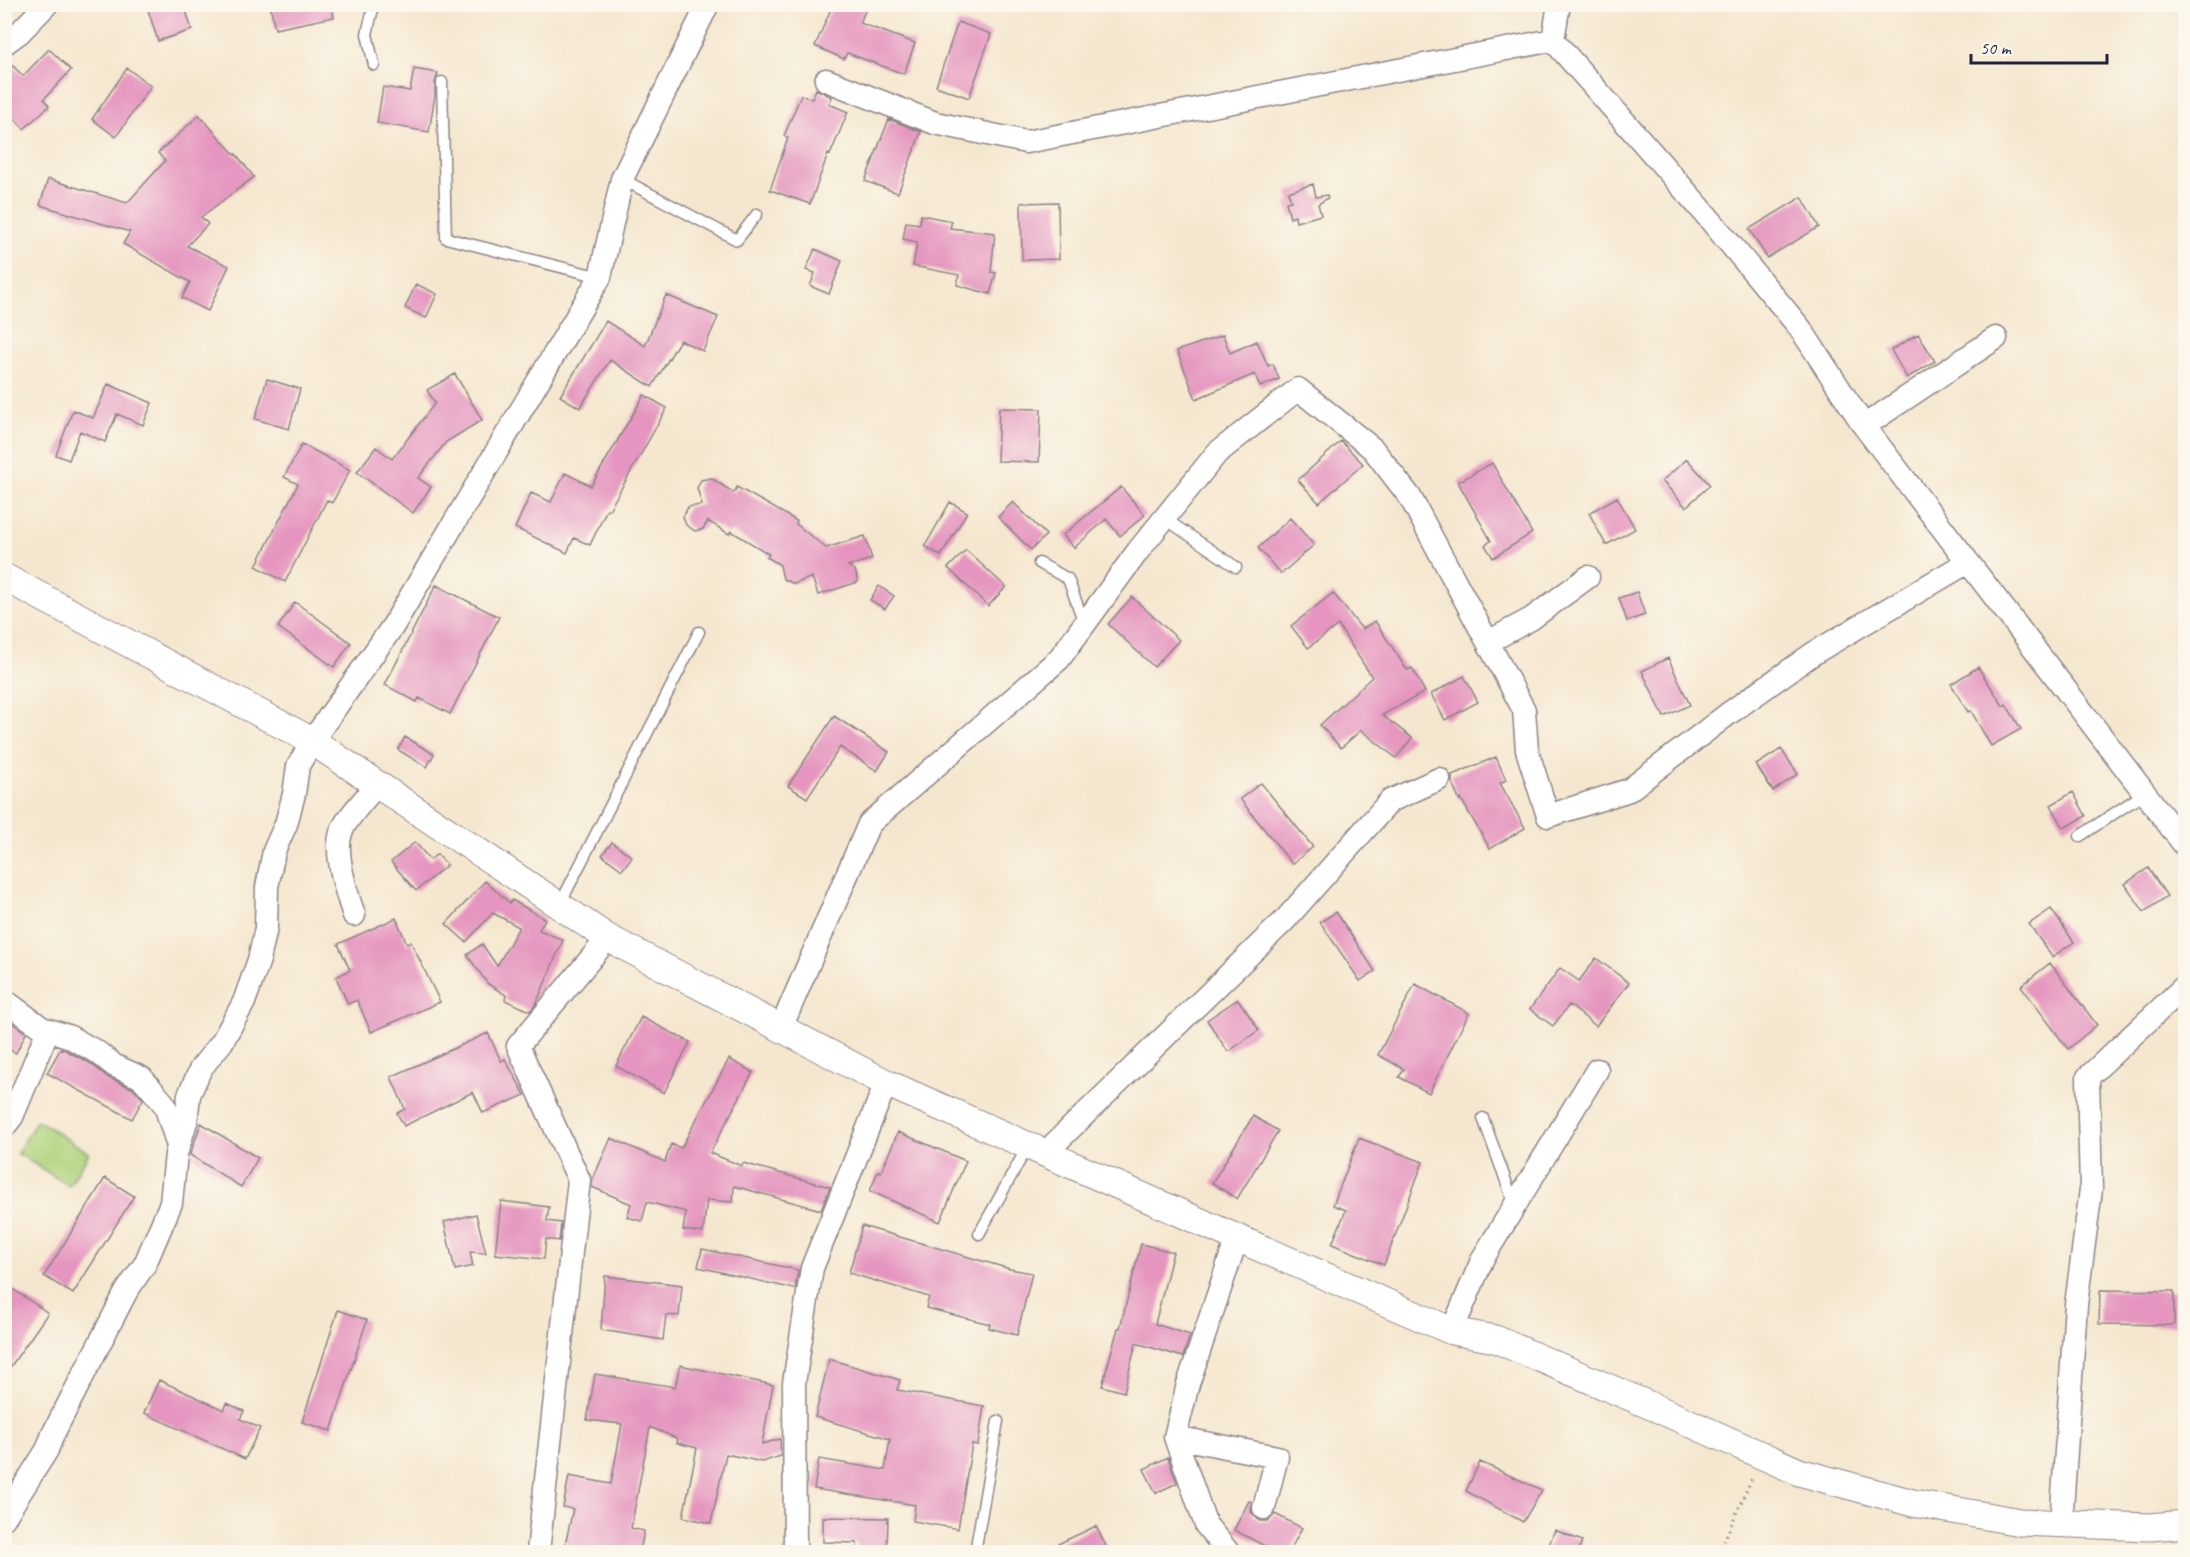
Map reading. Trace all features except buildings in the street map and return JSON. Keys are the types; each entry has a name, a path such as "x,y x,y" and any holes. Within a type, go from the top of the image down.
{"street":[{"path":"4,44 19,33 47,4"},
{"path":"4,1518 47,1450 126,1292 145,1264 171,1203 178,1146 186,1122 189,1095 201,1068 222,1042 244,1002 259,960 266,928 267,887 274,851 286,824 298,766 312,741 393,626 600,278 622,178 708,4"},
{"path":"1553,40 1559,4"},
{"path":"826,80 935,123 1026,142 1553,40"},
{"path":"1553,40 1702,210 1800,328 1864,426 2186,847"},
{"path":"1864,426 1996,338"},
{"path":"781,1028 869,824 1059,659 1138,551 1217,453 1298,389 1373,449 1410,497 1524,710 1527,750 1548,816 1629,790 1728,714 1814,653 1968,562"},
{"path":"4,577 312,741 608,939 886,1083 1237,1238 1452,1331 1495,1339 1799,1472 1913,1503 2020,1522 2150,1527 2186,1524"},
{"path":"1488,642 1532,619 1588,577"},
{"path":"1037,1149 1285,920 1390,801 1439,779"},
{"path":"354,915 349,901 340,852 341,832 378,784"},
{"path":"538,1552 579,1180 518,1046 608,939"},
{"path":"2061,1524 2076,1305 2091,1189 2088,1077 2186,985"},
{"path":"4,1000 42,1028 68,1036 115,1066 142,1078 165,1105 178,1146"},
{"path":"4,1127 12,1117 48,1030"},
{"path":"1452,1331 1483,1258 1597,1070"},
{"path":"795,1552 795,1383 812,1268 886,1083"},
{"path":"1228,1552 1206,1525 1175,1437 1188,1384 1237,1238"},
{"path":"1175,1437 1277,1457 1264,1508"}],"lane":[{"path":"374,4 367,34 374,65"},
{"path":"442,82 446,238 600,278"},
{"path":"622,178 737,240 756,214"},
{"path":"1164,518 1236,567"},
{"path":"1039,563 1068,579 1084,625"},
{"path":"558,906 699,632"},
{"path":"2080,836 2145,793"},
{"path":"1484,1118 1515,1206"},
{"path":"979,1234 1037,1149"},
{"path":"975,1552 998,1421"}],"path":[{"path":"1719,1552 1735,1521 1761,1455"}],"green space":[{"path":"37,1120 89,1153 69,1186 17,1153"}]}
